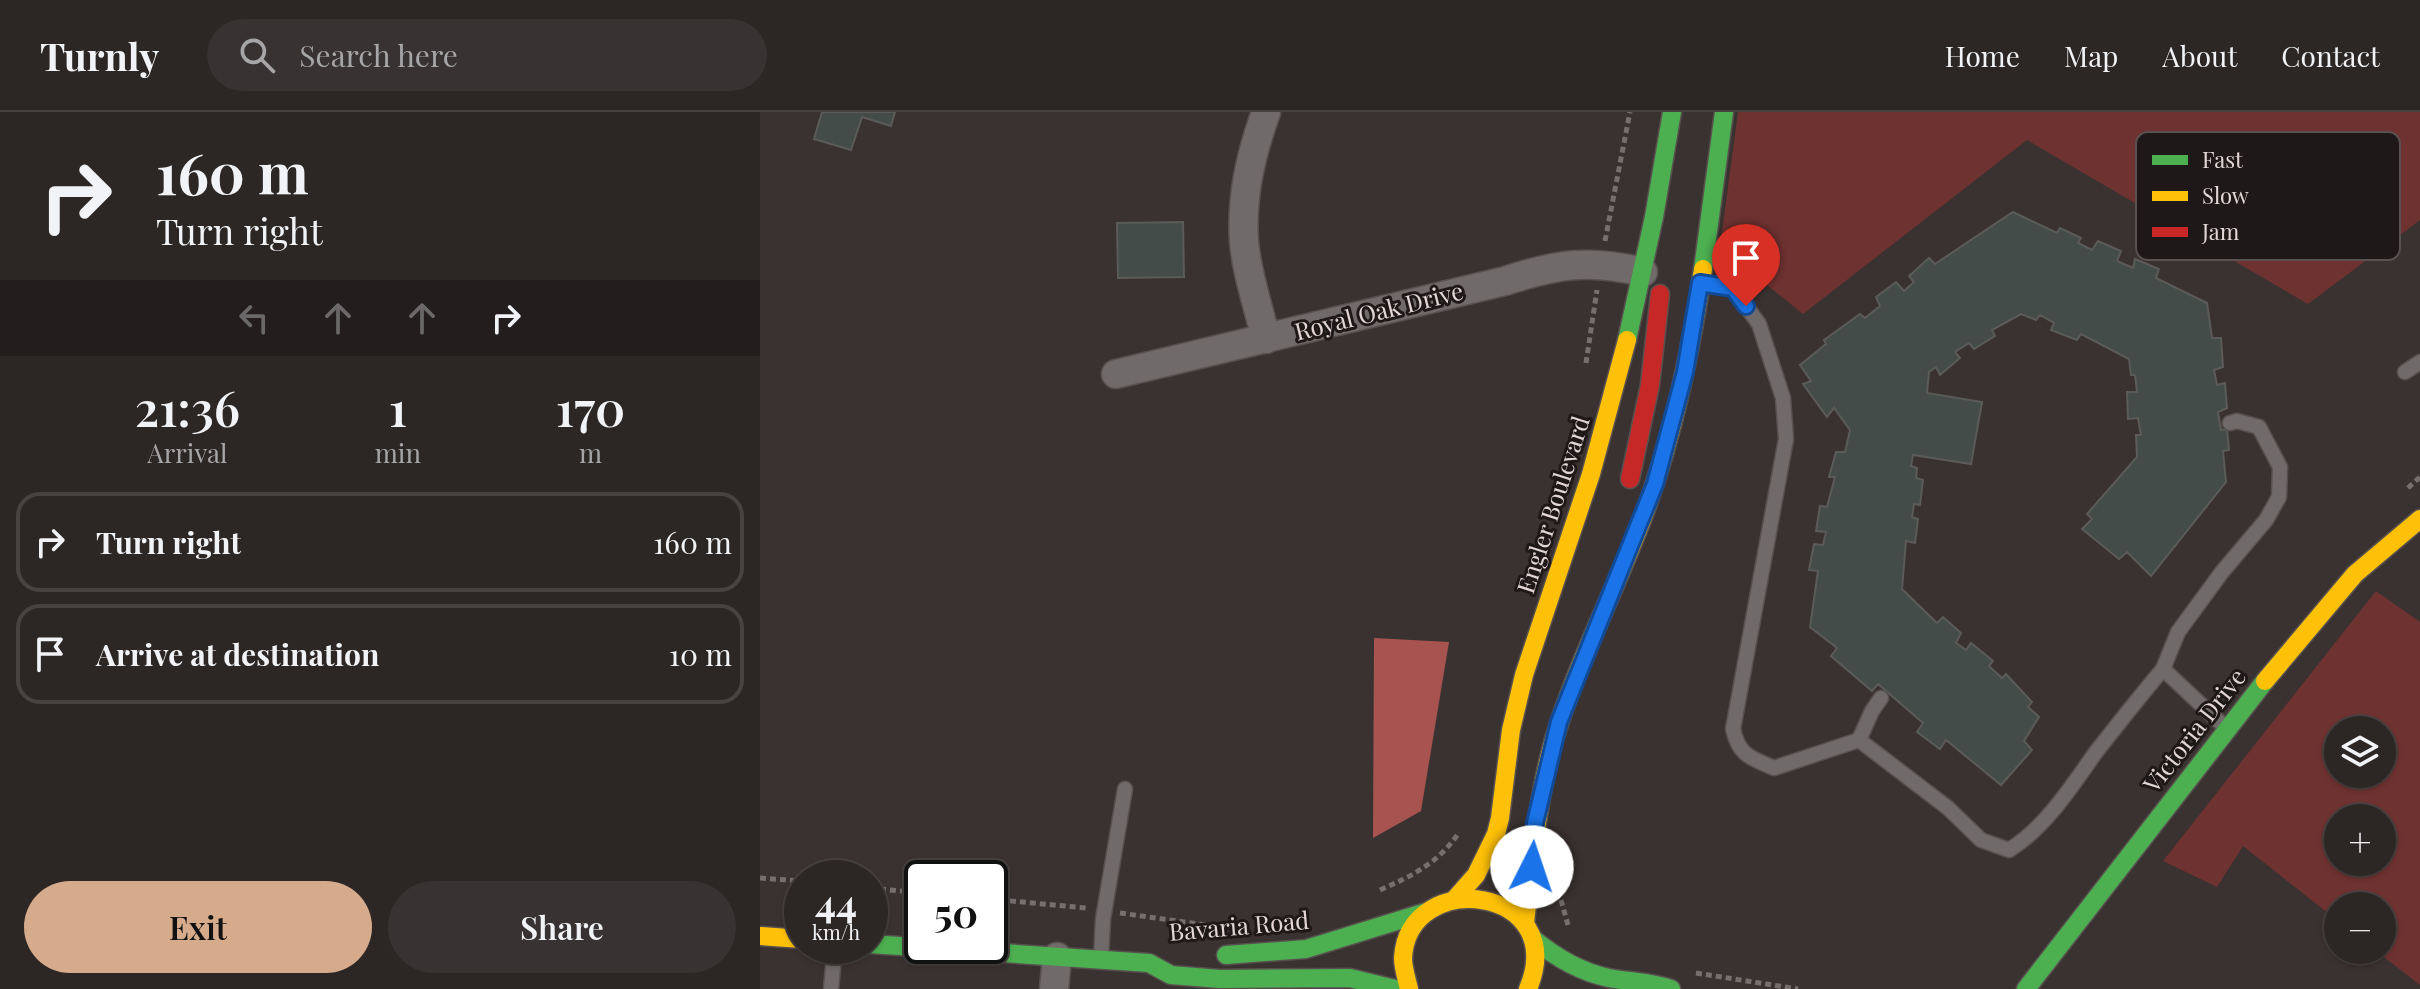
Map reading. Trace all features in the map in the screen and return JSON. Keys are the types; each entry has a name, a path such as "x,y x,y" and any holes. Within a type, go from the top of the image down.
{"main road":[{"name":"Engler Boulevard","path":"1454,900 1469,886 1499,823 1517,698 1607,418 1658,203 1672,112"},
{"path":"1528,989 1535,970 1535,953 1528,931 1535,823 1559,722 1655,484 1685,372 1724,112"},
{"path":"1628,555 1630,479 1650,385 1660,290 1643,272"},
{"name":"Victoria Drive","path":"2026,989 2227,729 2355,574 2420,519"},
{"path":"1454,900 1485,898 1501,903 1514,911 1549,952 1576,969 1671,989"},
{"name":"Bavaria Road","path":"1201,953 1229,955 1306,949 1426,912 1454,900"},
{"path":"1409,989 1403,976 1405,940 1426,912"},
{"path":"760,936 784,938"},
{"name":"Bavaria Road","path":"888,945 1149,963 1171,975 1220,979 1350,978 1395,989"},
{"name":"Bavaria Road","path":"1149,963 1174,951"}],"street":[{"path":"1266,112 1253,150 1244,198 1244,244 1266,339"},
{"name":"Royal Oak Drive","path":"1116,374 1505,281 1545,268 1601,263 1643,272"},
{"path":"1054,989 1057,957"}],"lane":[{"path":"1700,283 1733,288 1742,300 1759,324 1783,398 1786,439 1733,729 1736,745 1746,756 1774,768 1859,740 1881,698"},
{"path":"2405,372 2420,362"},
{"path":"1859,740 1948,808 1981,840 2009,850 2021,842 2053,811 2163,669 2178,632 2222,572 2266,520 2279,497 2280,467 2259,427 2237,421 2230,423"},
{"path":"2163,669 2227,729"},
{"path":"1101,959 1105,910 1125,789"},
{"path":"831,989 833,964"}],"path":[{"path":"1583,377 1630,112"},
{"path":"1377,891 1418,873 1446,852 1463,824"},
{"path":"760,878 784,880"},
{"path":"1559,889 1568,925 1574,933"},
{"path":"1008,901 1105,910 1220,927"},
{"path":"1683,971 1798,989"}],"shaded area":[{"path":"1738,112 2420,112 2420,220 2400,235 2400,132 2136,132 2136,204 2027,140 1803,314 1720,247"},
{"path":"2233,260 2367,260 2308,304"},
{"path":"2376,591 2420,622 2420,985 2393,964 2396,964 2396,892 2324,892 2324,910 2243,846 2217,887 2163,861"},
{"path":"1374,638 1449,642 1421,811 1373,838"}],"building":[{"path":"822,112 895,112 891,126 862,117 851,150 814,139"},
{"path":"2013,212 2057,233 2060,228 2081,238 2078,243 2092,250 2098,241 2121,251 2117,261 2133,268 2135,259 2159,269 2156,278 2207,303 2212,338 2221,338 2223,367 2214,370 2217,385 2225,383 2227,408 2218,412 2221,430 2227,429 2229,450 2223,451 2226,482 2151,576 2127,552 2119,559 2082,529 2092,519 2087,514 2137,457 2136,435 2141,435 2138,418 2128,419 2127,392 2137,392 2129,359 2081,334 2077,340 2051,330 2054,323 2040,315 2036,320 2021,314 1992,330 1995,336 1974,349 1969,343 1955,352 1960,358 1940,375 1936,367 1929,372 1927,393 1982,402 1971,464 1913,455 1911,466 1917,468 1916,478 1923,480 1920,505 1914,504 1912,517 1918,519 1915,543 1906,541 1902,589 1937,623 1943,617 1961,633 1956,643 1966,650 1971,643 1993,661 1989,666 2002,678 2006,674 2032,702 2028,707 2039,717 2024,741 2032,750 2001,785 1946,740 1940,749 1917,732 1923,723 1878,684 1872,691 1831,656 1837,648 1810,627 1818,571 1809,570 1814,544 1823,545 1826,532 1816,531 1820,506 1827,507 1835,477 1829,477 1836,452 1845,452 1850,430 1834,408 1827,417 1803,384 1811,381 1800,365 1826,344 1824,340 1860,314 1865,318 1880,306 1876,297 1896,282 1904,291 1914,282 1909,276 1929,258 1935,264"},
{"path":"1183,222 1184,277 1118,278 1117,223"}],"traffic: fast":[{"path":"1627,340 1654,217 1672,112"},
{"path":"1703,269 1724,112"},
{"path":"2026,989 2265,681"},
{"path":"1226,955 1306,949 1426,912"},
{"path":"1532,938 1588,972 1671,989"},
{"path":"888,945 1149,963 1171,975 1220,979 1350,978 1395,989"}],"traffic: slow":[{"path":"1525,923 1547,765 1573,685 1654,487 1679,395 1703,269"},
{"path":"1454,900 1476,875 1496,834 1511,730 1524,675 1591,474 1627,340"},
{"path":"2265,681 2355,574 2420,519"},
{"path":"1409,989 1403,958 1412,929 1431,910 1456,900 1484,900 1509,910 1527,928 1535,954 1528,989"},
{"path":"760,936 784,938"}],"traffic: jam":[{"path":"1630,479 1650,385 1660,294"}],"route":[{"path":"1532,867 1535,823 1559,722 1655,484 1685,372 1700,283 1733,288 1746,306"}]}
